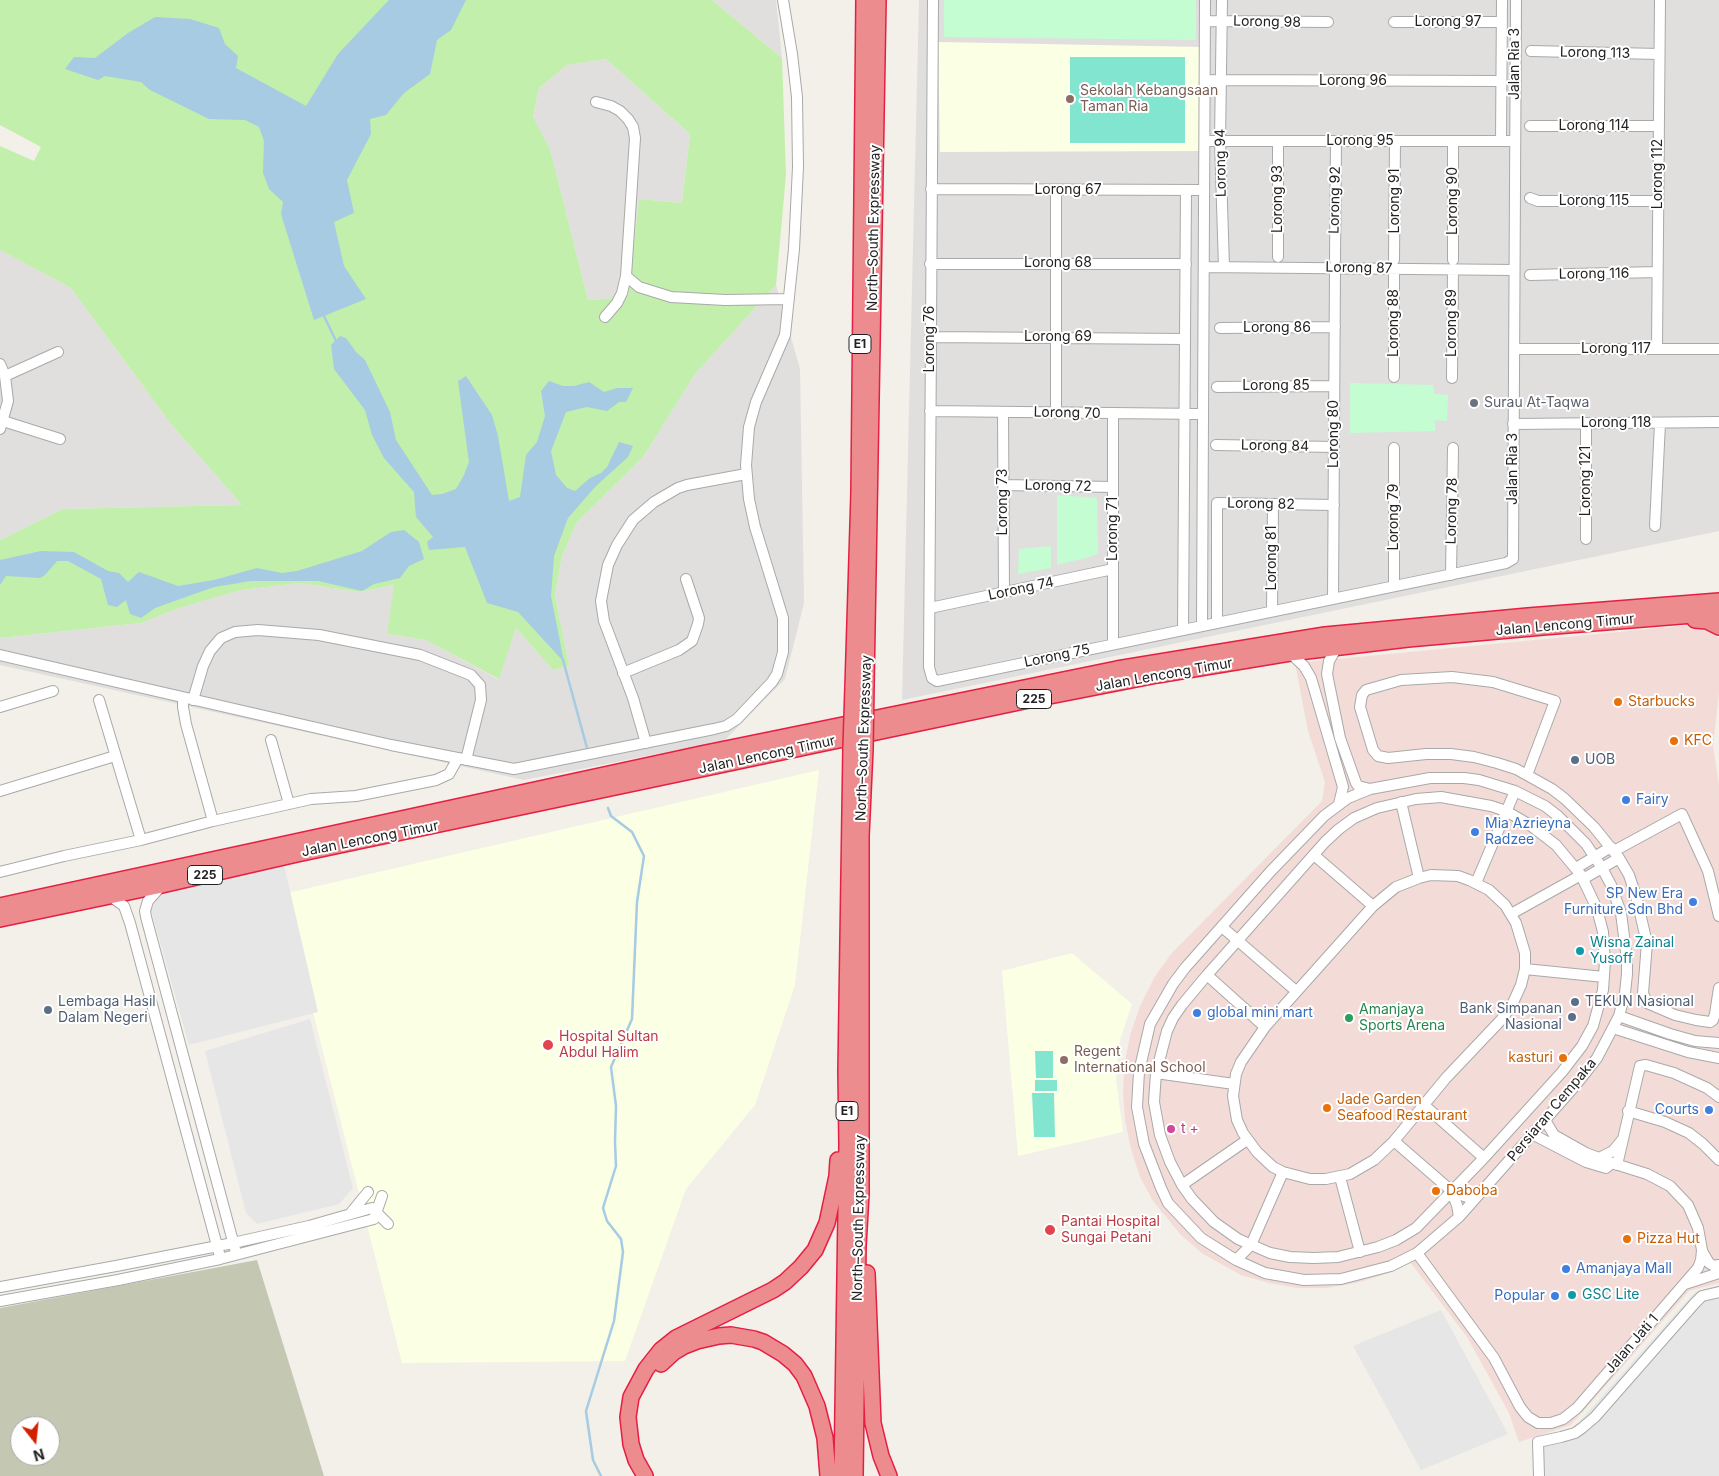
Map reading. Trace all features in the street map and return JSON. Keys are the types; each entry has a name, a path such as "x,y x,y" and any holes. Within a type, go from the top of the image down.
{"highway":[{"name":"North–South Expressway","path":"860,686 859,493 864,0"},
{"name":"North–South Expressway","path":"842,1476 847,1145 846,1071 860,686 878,0"},
{"path":"1662,612 1673,602 1719,597"},
{"name":"Jalan Lencong Timur","path":"0,919 297,854 1024,701 1157,675 1337,647 1534,628 1662,612 1719,602"},
{"path":"1662,612 1708,621 1719,627"},
{"name":"Jalan Lencong Timur","path":"0,906 702,754 1117,669 1325,635 1528,616 1662,612 1719,613"},
{"name":"North–South Expressway","path":"855,1476 858,1246 861,1194 861,836 858,748"},
{"path":"645,1476 636,1460 631,1444 628,1416 632,1396 652,1360 676,1338 785,1282 805,1263 820,1242 830,1211 837,1176 846,1071"},
{"path":"861,1194 869,1318 873,1423 881,1456 889,1476"},
{"path":"656,1476 646,1459 638,1434 638,1412 644,1390 665,1359 684,1346 706,1338 731,1335 754,1339 774,1348 794,1364 804,1376 817,1406 822,1424 828,1476"}],"street":[{"path":"0,655 188,699 514,769 726,726 737,719 772,682 777,674 784,652 783,618 755,527 746,474 746,454 752,415 785,335 795,226 798,159 797,97 783,0"},
{"name":"Lorong 76","path":"932,678 929,667 933,0"},
{"path":"1202,626 1205,0"},
{"name":"Lorong 94","path":"1222,0 1220,141 1224,267"},
{"path":"1501,141 1502,0"},
{"name":"Jalan Ria 3","path":"1183,630 1506,563 1513,558 1516,0"},
{"name":"Lorong 112","path":"1657,349 1660,0"},
{"name":"Lorong 98","path":"1205,21 1328,22"},
{"name":"Lorong 97","path":"1394,22 1501,22"},
{"name":"Lorong 113","path":"1531,51 1659,54"},
{"name":"Lorong 96","path":"1205,80 1501,81"},
{"path":"596,102 611,106 620,111 633,127 635,138 626,276 622,293 617,303 605,317"},
{"name":"Lorong 114","path":"1530,126 1658,126"},
{"name":"Lorong 95","path":"1204,141 1515,141"},
{"name":"Lorong 93","path":"1278,141 1278,257"},
{"name":"Lorong 92","path":"1335,264 1336,141"},
{"name":"Lorong 91","path":"1394,264 1395,141"},
{"name":"Lorong 90","path":"1453,141 1453,265"},
{"name":"Lorong 67","path":"931,189 1204,190"},
{"path":"1056,190 1056,412"},
{"path":"1183,630 1186,190"},
{"name":"Lorong 115","path":"1530,198 1538,201 1658,201"},
{"name":"Lorong 68","path":"930,264 1186,264"},
{"name":"Lorong 80","path":"1333,599 1335,264"},
{"name":"Lorong 87","path":"1204,267 1394,264 1453,265 1514,270"},
{"name":"Lorong 88","path":"1394,264 1394,377"},
{"name":"Lorong 89","path":"1452,378 1453,265"},
{"name":"Lorong 116","path":"1530,275 1657,272"},
{"path":"626,276 639,287 671,296 725,300 789,299"},
{"name":"Lorong 86","path":"1220,328 1334,327"},
{"name":"Lorong 69","path":"930,337 1185,339"},
{"name":"Lorong 117","path":"1514,349 1719,349"},
{"path":"5,376 58,352"},
{"path":"0,364 5,376 8,401 1,425 60,439"},
{"name":"Lorong 85","path":"1217,387 1334,386"},
{"name":"Lorong 70","path":"930,411 1203,414"},
{"name":"Lorong 73","path":"1003,412 1004,592"},
{"name":"Lorong 71","path":"1113,413 1113,644"},
{"name":"Lorong 118","path":"1513,424 1719,422"},
{"name":"Lorong 121","path":"1586,423 1586,539"},
{"path":"1655,526 1660,423"},
{"name":"Lorong 84","path":"1216,445 1334,447"},
{"name":"Lorong 79","path":"1394,448 1394,586"},
{"name":"Lorong 78","path":"1451,574 1453,448"},
{"path":"646,743 633,698 604,621 601,601 608,565 629,526 642,511 654,502 678,488 716,478 746,474"},
{"name":"Lorong 72","path":"1003,485 1113,487"},
{"name":"Lorong 82","path":"1217,623 1217,503 1334,505"},
{"name":"Lorong 81","path":"1272,612 1273,504"},
{"name":"Lorong 74","path":"930,608 1113,569"},
{"path":"623,673 679,650 692,641 699,618 686,579"},
{"path":"0,872 320,797 356,796 436,780 449,774 462,759 481,700 480,685 471,675 420,655 319,635 258,630 235,632 221,638 210,651 188,699 182,704 213,821"},
{"name":"Lorong 75","path":"932,678 943,680 1183,630"},
{"path":"1337,647 1329,661 1327,674 1340,738 1356,783 1358,786 1370,789"},
{"path":"1290,654 1304,666 1311,678 1343,787 1339,804"},
{"path":"1476,883 1506,811 1526,775 1556,701 1493,682 1470,678 1412,679 1366,690 1362,695 1360,707 1376,754 1382,758 1451,754 1497,763 1526,775 1565,799 1594,827 1615,852 1631,882 1645,928 1647,958 1643,993 1647,1003 1675,1015 1710,1022 1716,1014 1719,988"},
{"path":"0,707 53,691"},
{"path":"99,700 140,840"},
{"path":"271,740 289,804"},
{"path":"0,791 115,756"},
{"name":"Persiaran Cempaka","path":"1447,778 1479,780 1517,791 1558,816 1577,834 1595,856 1614,892 1626,948 1626,985 1619,1016 1597,1058 1459,1217 1417,1253 1391,1266 1341,1279 1294,1279 1265,1272 1236,1260 1202,1238 1168,1202 1144,1144 1137,1107 1142,1055 1153,1018 1179,976 1270,872 1315,825 1348,798 1370,789 1415,780 1447,778"},
{"path":"1428,798 1452,798 1506,811 1530,824 1556,845 1580,874 1597,909 1603,932 1604,977 1599,1008 1593,1026 1582,1046 1562,1072 1484,1158 1416,1228 1396,1240 1338,1257 1290,1257 1270,1253 1226,1231 1214,1222 1192,1199 1182,1185 1164,1148 1156,1122 1154,1102 1156,1073 1163,1044 1173,1018 1207,975 1314,855 1339,829 1354,818 1377,808 1428,798"},
{"path":"1401,802 1419,878"},
{"path":"1580,874 1595,856 1615,852 1682,814 1708,871 1719,916"},
{"path":"1510,914 1580,874 1602,868 1615,852"},
{"path":"1314,855 1373,906"},
{"path":"1431,875 1458,876 1489,890 1498,898 1510,914 1521,938 1525,953 1525,968 1521,986 1512,1005 1501,1020 1446,1078 1394,1141 1374,1160 1362,1168 1340,1177 1310,1179 1283,1172 1264,1160 1242,1133 1234,1108 1233,1096 1234,1084 1241,1062 1254,1041 1296,990 1373,906 1396,887 1419,878 1431,875"},
{"path":"162,885 148,900 145,911 146,917 236,1255"},
{"path":"110,896 124,906 130,923 220,1259"},
{"path":"1222,927 1296,990"},
{"path":"1525,968 1604,977"},
{"path":"1207,975 1265,1027"},
{"path":"1619,1016 1695,1041 1719,1043"},
{"path":"1614,1028 1688,1052 1719,1058"},
{"path":"1532,1134 1586,1162 1606,1168 1614,1164 1622,1140 1638,1068 1644,1064 1686,1078 1707,1088 1719,1097"},
{"path":"1156,1073 1234,1084"},
{"path":"1424,1105 1484,1158"},
{"path":"1628,1110 1689,1133 1719,1160"},
{"path":"1545,1120 1554,1135 1561,1140 1614,1164 1656,1177 1680,1195 1693,1214 1702,1250 1709,1263 1714,1266 1719,1265"},
{"path":"1182,1185 1247,1140"},
{"path":"1599,1158 1613,1151 1622,1140"},
{"path":"1394,1141 1458,1195 1472,1196 1482,1191"},
{"path":"1250,1266 1251,1245 1283,1172"},
{"path":"1340,1177 1360,1252"},
{"path":"1451,1191 1457,1204 1459,1217"},
{"path":"350,1214 368,1192"},
{"path":"0,1301 118,1280 220,1259 374,1219 382,1196"},
{"path":"0,1286 107,1268 233,1243 309,1226 372,1208 388,1224"},
{"path":"1236,1260 1251,1245"},
{"name":"Jalan Jati 1","path":"1556,1422 1568,1416 1577,1408 1698,1268 1702,1260 1702,1250"},
{"path":"1417,1253 1494,1358 1520,1407 1528,1417 1538,1423 1556,1422 1561,1437"},
{"path":"1684,1284 1719,1274"},
{"path":"1538,1442 1575,1433 1595,1417 1700,1298 1719,1292"},
{"path":"1538,1423 1539,1476"}],"shaded area":[{"path":"712,0 776,0 782,58"},
{"path":"919,0 1719,0 1719,531 902,700"},
{"name":"Sekolah Kebangsaan Taman Ria","path":"938,42 1202,47 1201,151 940,152"},
{"path":"606,59 690,134 682,203 639,199 628,297 588,300 550,149 533,118 539,88 567,65"},
{"path":"0,250 71,288 171,424 242,505 63,509 0,540"},
{"path":"776,285 800,369 804,603 785,679 724,741 524,780 0,665 0,638 141,623 179,608 241,590 300,583 359,592 395,585 387,634 426,640 498,679 516,628 553,670 569,666 555,594 562,556 577,522 643,457 695,374"},
{"path":"1691,625 1701,626 1719,638 1719,693 1713,746 1719,786 1719,1283 1689,1291 1571,1425 1519,1442 1509,1413 1467,1337 1410,1262 1383,1275 1356,1283 1327,1288 1298,1288 1269,1283 1241,1275 1203,1254 1181,1235 1153,1201 1140,1177 1131,1149 1125,1120 1123,1091 1125,1061 1131,1032 1141,1004 1154,978 1171,954 1322,801 1325,782 1308,731 1295,663"},
{"name":"Hospital Sultan Abdul Halim","path":"819,770 795,985 755,1105 686,1189 625,1361 402,1363 283,894"},
{"path":"284,865 318,1012 189,1045 151,910 161,892"},
{"name":"Regent International School","path":"1072,953 1132,1004 1120,1040 1116,1080 1123,1132 1018,1156 1002,971"},
{"path":"310,1019 353,1188 339,1204 257,1224 246,1213 205,1051"},
{"path":"257,1260 324,1476 0,1476 0,1308"},
{"path":"1719,1285 1719,1476 1545,1476 1538,1441 1573,1429 1695,1292"},
{"path":"1441,1310 1508,1434 1421,1470 1353,1346"}],"green space":[{"path":"0,0 712,0 782,58 786,175 776,285 695,374 643,457 577,522 562,556 555,594 569,666 553,670 516,628 499,679 426,640 387,634 394,585 359,592 300,583 241,590 179,608 141,623 0,638 0,540 63,509 242,505 171,424 71,288 0,250 0,146 34,161 41,147 0,125","holes":["606,59 690,134 682,203 639,199 628,297 588,300 550,149 533,117 539,88 567,65"]},
{"path":"944,0 1196,0 1196,40 944,37"},
{"path":"1070,57 1185,57 1185,143 1070,143"},
{"path":"1350,383 1433,385 1434,394 1448,395 1447,421 1435,420 1435,431 1350,433"},
{"path":"1057,495 1097,498 1098,553 1057,565"},
{"path":"1051,546 1051,568 1018,574 1019,549"},
{"path":"1035,1051 1053,1051 1053,1078 1036,1078"},
{"path":"1035,1080 1057,1080 1057,1091 1035,1091"},
{"path":"1032,1093 1054,1093 1055,1137 1034,1137"}],"water":[{"path":"389,0 466,0 451,30 437,40 430,74 404,93 386,115 370,119 371,134 347,180 354,213 334,222 344,266 366,299 314,320 281,214 283,202 269,189 263,173 264,141 259,127 245,120 209,119 150,90 141,82 105,76 98,80 65,69 74,57 95,58 128,33 155,17 190,19 219,28 225,44 238,56 236,68 306,106 338,54"},
{"path":"340,336 346,338 356,352 365,360 390,412 396,440 432,495 456,489 469,462 458,381 466,376 492,415 498,436 509,501 520,497 526,455 537,442 545,416 541,391 549,381 563,386 574,386 589,382 604,392 617,388 633,388 626,402 619,402 607,411 587,407 566,412 551,451 556,475 567,488 575,491 607,467 619,442 633,446 628,457 596,486 568,518 554,556 551,596 564,662 518,612 487,603 465,547 429,550 427,542 433,537 416,517 414,492 384,458 372,435 365,410 334,369 331,345"},
{"path":"404,530 419,542 424,559 409,566 400,578 374,584 362,591 318,581 251,581 214,587 155,608 141,618 130,614 126,600 117,607 108,605 101,579 68,561 57,561 40,578 6,576 0,585 0,560 41,551 74,552 108,571 119,573 128,582 139,572 178,586 214,580 257,568 282,573 297,571 362,551 391,532"}],"waterway":[{"path":"323,314 337,343"},
{"path":"563,660 587,748"},
{"path":"601,1476 593,1460 586,1411 614,1321 623,1252 621,1239 607,1221 603,1208 616,1166 616,1106 611,1067 632,1019 637,902 644,856 632,832 611,816 608,808"}],"place":[{"name":"Sekolah Kebangsaan Taman Ria","path":"1070,99"},
{"name":"Surau At-Taqwa","path":"1474,403"},
{"name":"Starbucks","path":"1618,702"},
{"name":"KFC","path":"1674,741"},
{"name":"UOB","path":"1575,760"},
{"name":"Fairy","path":"1626,800"},
{"name":"Mia Azrieyna Radzee","path":"1475,832"},
{"name":"SP New Era Furniture Sdn Bhd","path":"1693,902"},
{"name":"Wisna Zainal Yusoff","path":"1580,951"},
{"name":"TEKUN Nasional","path":"1575,1002"},
{"name":"Lembaga Hasil Dalam Negeri","path":"48,1010"},
{"name":"global mini mart","path":"1197,1013"},
{"name":"Bank Simpanan Nasional","path":"1572,1017"},
{"name":"Amanjaya Sports Arena","path":"1349,1018"},
{"name":"Hospital Sultan Abdul Halim","path":"548,1045"},
{"name":"kasturi","path":"1563,1058"},
{"name":"Regent International School","path":"1064,1060"},
{"name":"Jade Garden Seafood Restaurant","path":"1327,1108"},
{"name":"Courts","path":"1709,1110"},
{"name":"t +","path":"1171,1129"},
{"name":"Daboba","path":"1436,1191"},
{"name":"Pantai Hospital Sungai Petani","path":"1050,1230"},
{"name":"Pizza Hut","path":"1627,1239"},
{"name":"Amanjaya Mall","path":"1566,1269"},
{"name":"GSC Lite","path":"1572,1295"},
{"name":"Popular","path":"1555,1296"}]}
